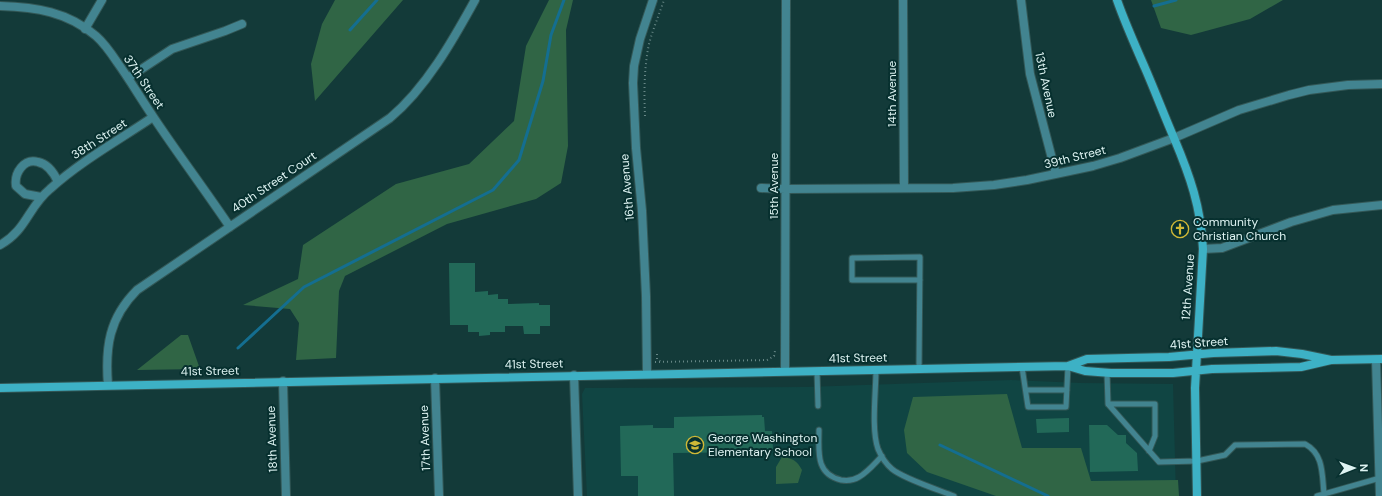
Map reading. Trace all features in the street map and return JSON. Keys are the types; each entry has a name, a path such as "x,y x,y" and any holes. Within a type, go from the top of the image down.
{"street":[{"path":"85,29 102,0"},
{"name":"40th Street Court","path":"108,385 107,371 110,334 117,315 137,290 390,118 403,107 424,84 475,0"},
{"name":"16th Avenue","path":"647,374 646,296 642,210 636,148 634,66 640,39 653,0"},
{"name":"15th Avenue","path":"785,371 786,0"},
{"name":"14th Avenue","path":"903,0 904,188"},
{"name":"13th Avenue","path":"1022,0 1030,74 1056,174"},
{"name":"12th Avenue","path":"1117,0 1174,138 1196,196 1202,232 1203,249 1201,298 1196,354 1195,388 1197,496"},
{"name":"37th Street","path":"0,6 24,6 55,13 85,29 102,42 230,227"},
{"path":"128,78 172,49 242,24"},
{"name":"39th Street","path":"761,188 952,188 994,185 1056,174 1120,158 1174,138 1238,110 1309,90 1348,85 1382,84"},
{"name":"38th Street","path":"0,246 12,238 20,230 41,197 58,182 83,163 153,117"},
{"path":"41,197 25,194 16,186 16,174 24,165 28,162 39,162 53,172 58,182"},
{"path":"1203,249 1222,248 1291,222 1333,210 1382,205"},
{"name":"41st Street","path":"1068,366 1087,359 1169,357 1196,354 1276,351 1302,354 1331,360 1379,360"},
{"name":"41st Street","path":"0,388 1068,366 1085,371 1107,373 1173,373 1212,369 1301,367 1331,360"},
{"path":"1379,360 1380,496"},
{"path":"574,375 578,496"},
{"name":"17th Avenue","path":"435,378 439,496"},
{"name":"18th Avenue","path":"283,381 286,496"}],"lane":[{"path":"919,369 920,280 920,257 852,258 852,280 920,280"},
{"path":"1022,367 1028,408 1045,405 1066,407 1068,366"},
{"path":"876,370 876,438 878,449 882,456 893,470 954,496"},
{"path":"817,371 818,406"},
{"path":"1107,373 1108,404 1159,462 1196,461 1225,455 1235,445 1305,444 1312,448 1318,455 1324,494"},
{"path":"1026,390 1067,390"},
{"path":"1108,404 1154,404 1155,436 1149,451"},
{"path":"819,430 819,455 823,469 827,474 835,478 846,481 858,478 882,456"},
{"path":"1317,496 1380,478"}],"path":[{"path":"645,121 644,80 649,44 664,0"},
{"path":"772,201 775,204 776,212"},
{"path":"655,362 767,360 774,356 775,346"},
{"path":"656,351 657,359 661,362"}],"shaded area":[{"path":"335,0 403,0 315,101 311,64 322,24"},
{"path":"549,0 573,0 566,30 568,146 561,183 536,199 447,224 345,276 339,291 336,358 296,360 299,323 290,309 243,305 298,279 303,245 396,184 469,164 514,121 526,46"},
{"path":"1151,0 1283,0 1250,19 1191,35 1161,28"},
{"path":"181,335 188,335 200,369 137,370"},
{"path":"1011,380 1081,383 1173,384 1176,496 587,496 582,394 585,388 806,387"},
{"path":"1007,394 1022,448 1081,448 1091,481 1178,480 1179,496 996,496 927,472 907,453 904,430 913,397"},
{"path":"782,457 792,459 802,470 798,483 776,484 776,467"}],"building":[{"path":"449,263 475,263 475,292 488,291 488,295 498,294 498,299 508,299 508,304 539,303 539,305 550,305 550,326 540,326 540,334 524,334 523,326 505,326 505,332 490,332 490,335 479,336 479,332 468,332 468,325 450,325"},
{"path":"762,415 762,417 764,417 765,431 772,431 773,449 764,449 764,452 673,453 674,496 638,496 638,476 621,476 620,426 653,425 653,428 674,428 674,417"},
{"path":"1069,418 1069,432 1037,433 1036,419"},
{"path":"1089,425 1107,425 1118,435 1126,435 1126,443 1137,453 1138,471 1090,472"}],"waterway":[{"path":"350,30 377,0"},
{"path":"238,348 304,287 493,190 519,160 543,81 551,35 564,0"},
{"path":"1154,6 1176,0"},
{"path":"940,445 1048,496"}],"place":[{"name":"Community Christian Church","path":"1180,229"},
{"name":"George Washington Elementary School","path":"695,445"}]}
